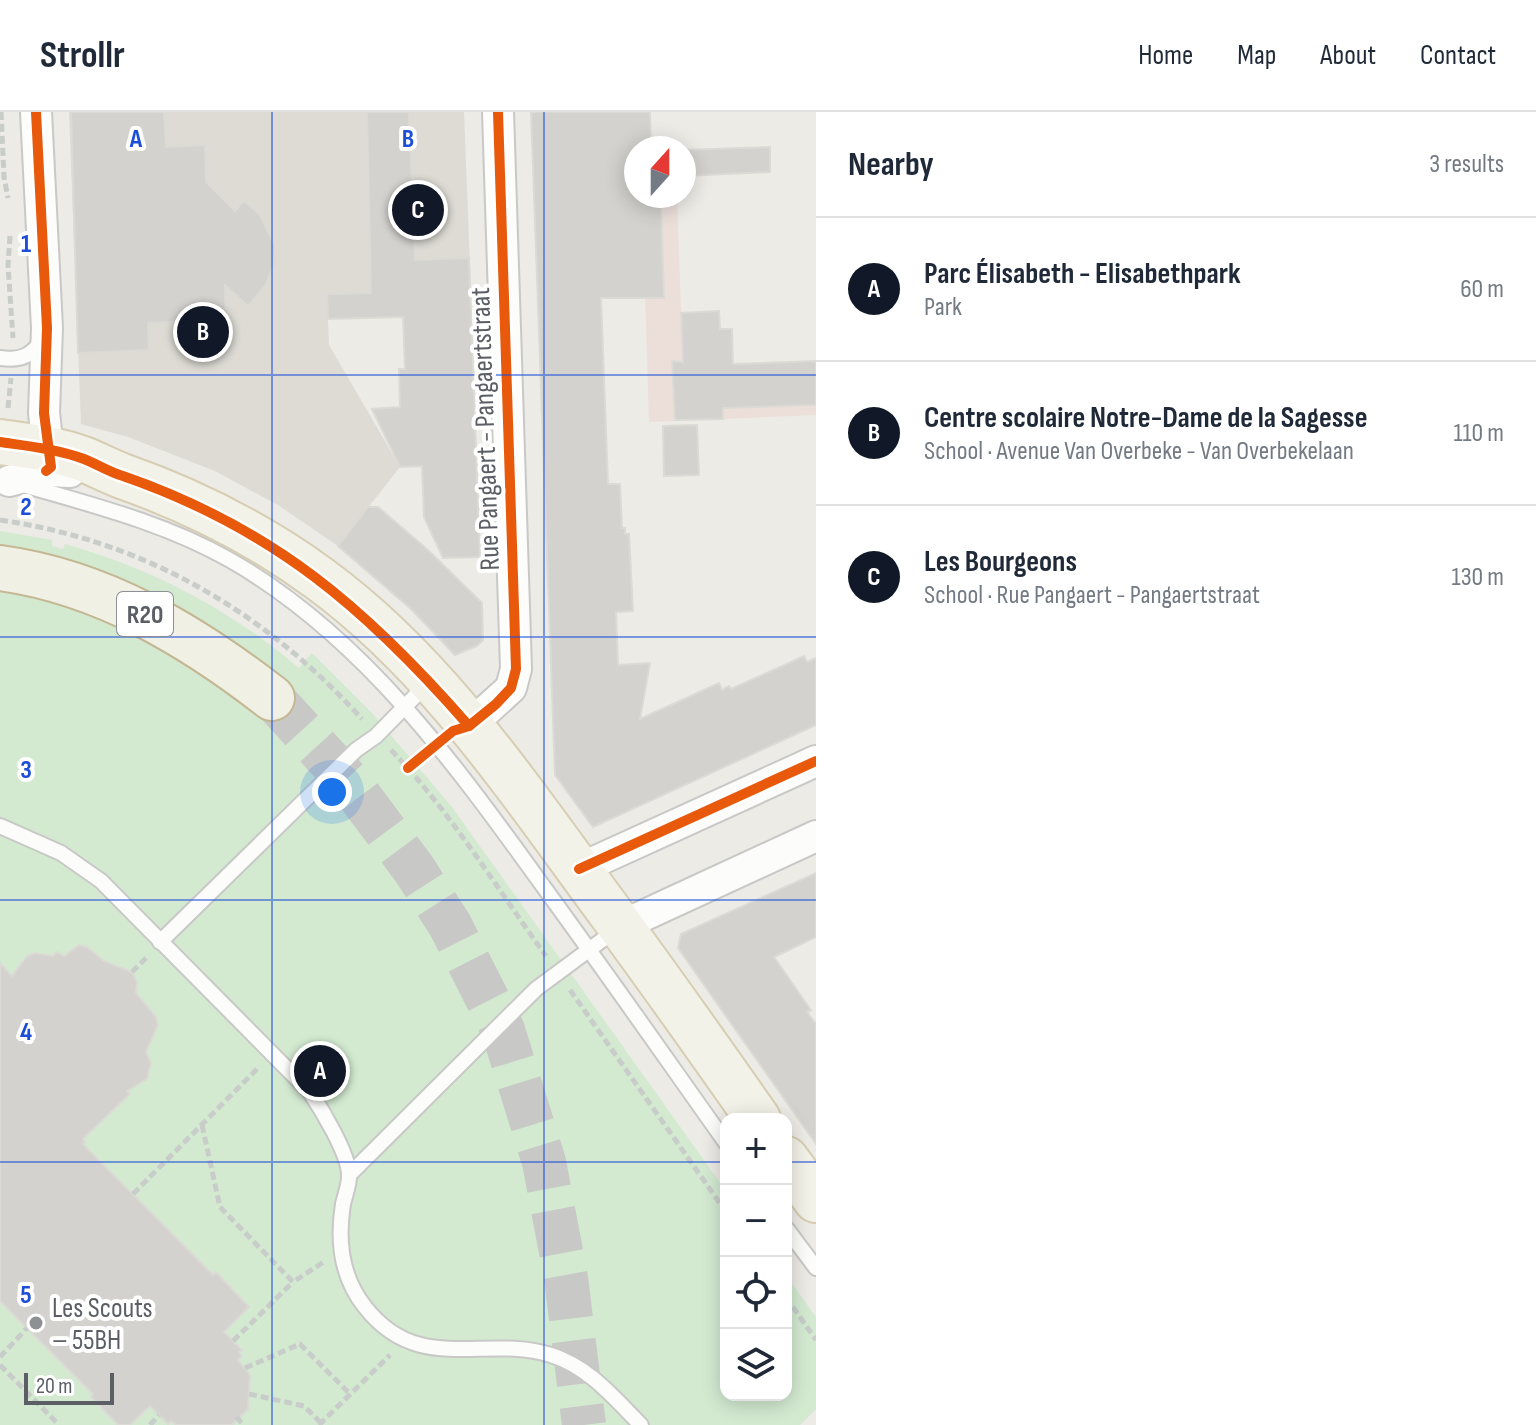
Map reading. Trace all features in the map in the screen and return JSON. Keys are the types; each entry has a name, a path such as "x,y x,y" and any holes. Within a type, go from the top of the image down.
{"highway":[{"name":"R20","path":"0,568 56,580 149,616 192,640 272,698"}],"main road":[{"path":"4,454 48,460 83,459 211,512 277,549 322,580 368,619 417,695 579,869 605,937 753,1113"},
{"path":"792,1167 816,1200"}],"street":[{"path":"36,112 47,328 44,413 48,460"},
{"name":"Rue Pangaert - Pangaertstraat","path":"453,735 511,688 516,669 498,112"},
{"path":"579,869 816,761"},
{"path":"605,937 816,836"}],"lane":[{"path":"6,354 12,360 29,355 38,347 47,328"},
{"path":"4,454 134,517 184,536 231,561 277,590 320,623 360,660 417,695 376,736 345,760 160,942"},
{"path":"453,735 605,937 720,1133"},
{"path":"0,826 39,841 101,881 310,1092 324,1113 350,1174 340,1228 340,1252 352,1289 363,1305 386,1327 427,1347 446,1351 504,1347 553,1356 587,1372 641,1425"},
{"path":"350,1174 536,989 605,937"},
{"path":"792,1236 816,1268"}],"path":[{"path":"1,112 4,177 9,205"},
{"path":"6,354 14,323 8,265 10,235"},
{"path":"4,454 11,369"},
{"path":"408,768 453,735"},
{"path":"133,1194 272,1054"},
{"path":"202,1125 220,1207 293,1282"},
{"path":"233,1341 293,1282 340,1252"},
{"path":"792,1304 814,1331 816,1340"},
{"path":"0,1357 27,1328"},
{"path":"249,1394 304,1406 320,1424 406,1338"},
{"path":"245,1368 300,1344 350,1394"},
{"path":"0,1365 59,1425"},
{"path":"150,1425 159,1415"},
{"path":"236,1417 244,1425"}],"shaded area":[{"path":"69,112 464,112 471,290 327,295 329,345 400,467 338,546 278,505 215,471 128,437 81,424"},
{"path":"642,208 677,208 683,366 816,361 816,415 649,422"}],"green space":[{"path":"0,531 52,540 52,546 63,549 65,544 159,578 246,628 299,668 312,653 372,713 452,807 720,1183 720,1401 792,1401 792,1283 816,1317 816,1409 800,1425 0,1425 0,589 73,609 136,636 196,670 257,715 282,687 0,553"}],"building":[{"path":"71,112 164,112 166,147 205,145 206,182 235,211 244,201 260,215 275,246 274,265 265,286 248,306 225,285 226,320 148,323 149,350 78,353"},
{"path":"367,112 409,112 415,260 469,258 480,557 443,558 424,517 422,466 400,467 372,409 400,407 399,369 405,369 403,317 328,319 327,294 371,293"},
{"path":"531,112 650,112 651,136 624,136 624,208 661,208 664,298 601,298 608,484 620,484 622,528 625,528 625,534 629,534 633,611 616,612 618,665 650,663 640,719 719,683 722,690 729,686 731,689 804,656 807,662 816,658 816,725 593,827 555,775"},
{"path":"770,147 770,172 696,175 696,150"},
{"path":"719,311 720,329 732,329 733,364 816,361 816,405 723,408 723,419 675,420 672,361 683,362 681,313"},
{"path":"697,425 699,475 664,476 663,426"},
{"path":"368,507 378,507 482,603 483,640 477,646 455,655 411,609 338,546"},
{"path":"816,873 816,937 774,957 811,1010 807,1012 816,1024 816,1144 678,948 681,934"},
{"path":"79,945 87,947 104,961 132,972 137,982 136,993 156,1017 158,1025 146,1052 151,1063 147,1079 127,1091 130,1094 83,1139 83,1144 249,1307 224,1332 242,1350 238,1360 250,1375 248,1409 232,1425 176,1425 171,1421 168,1424 150,1406 130,1425 118,1425 91,1397 93,1394 0,1301 0,963 12,976 26,957 34,953 53,956 57,952 64,956"}],"tunnel":[{"path":"272,698 349,782 414,869 450,925 503,1030 544,1162 566,1278 584,1425"}],"cycle path":[{"path":"36,112 47,328 44,413 51,467 46,471"},
{"path":"408,768 453,731 469,726 496,704 511,688 516,669 498,112"},
{"path":"0,442 53,450 84,459 226,520 271,547 314,576 393,644 469,726"},
{"path":"579,869 816,761"}],"place":[{"name":"Les Bourgeons","path":"418,210"},
{"name":"Centre scolaire Notre-Dame de la Sagesse","path":"203,332"},
{"name":"Parc Élisabeth - Elisabethpark","path":"320,1071"},
{"name":"Les Scouts – 55BH","path":"36,1323"}]}
